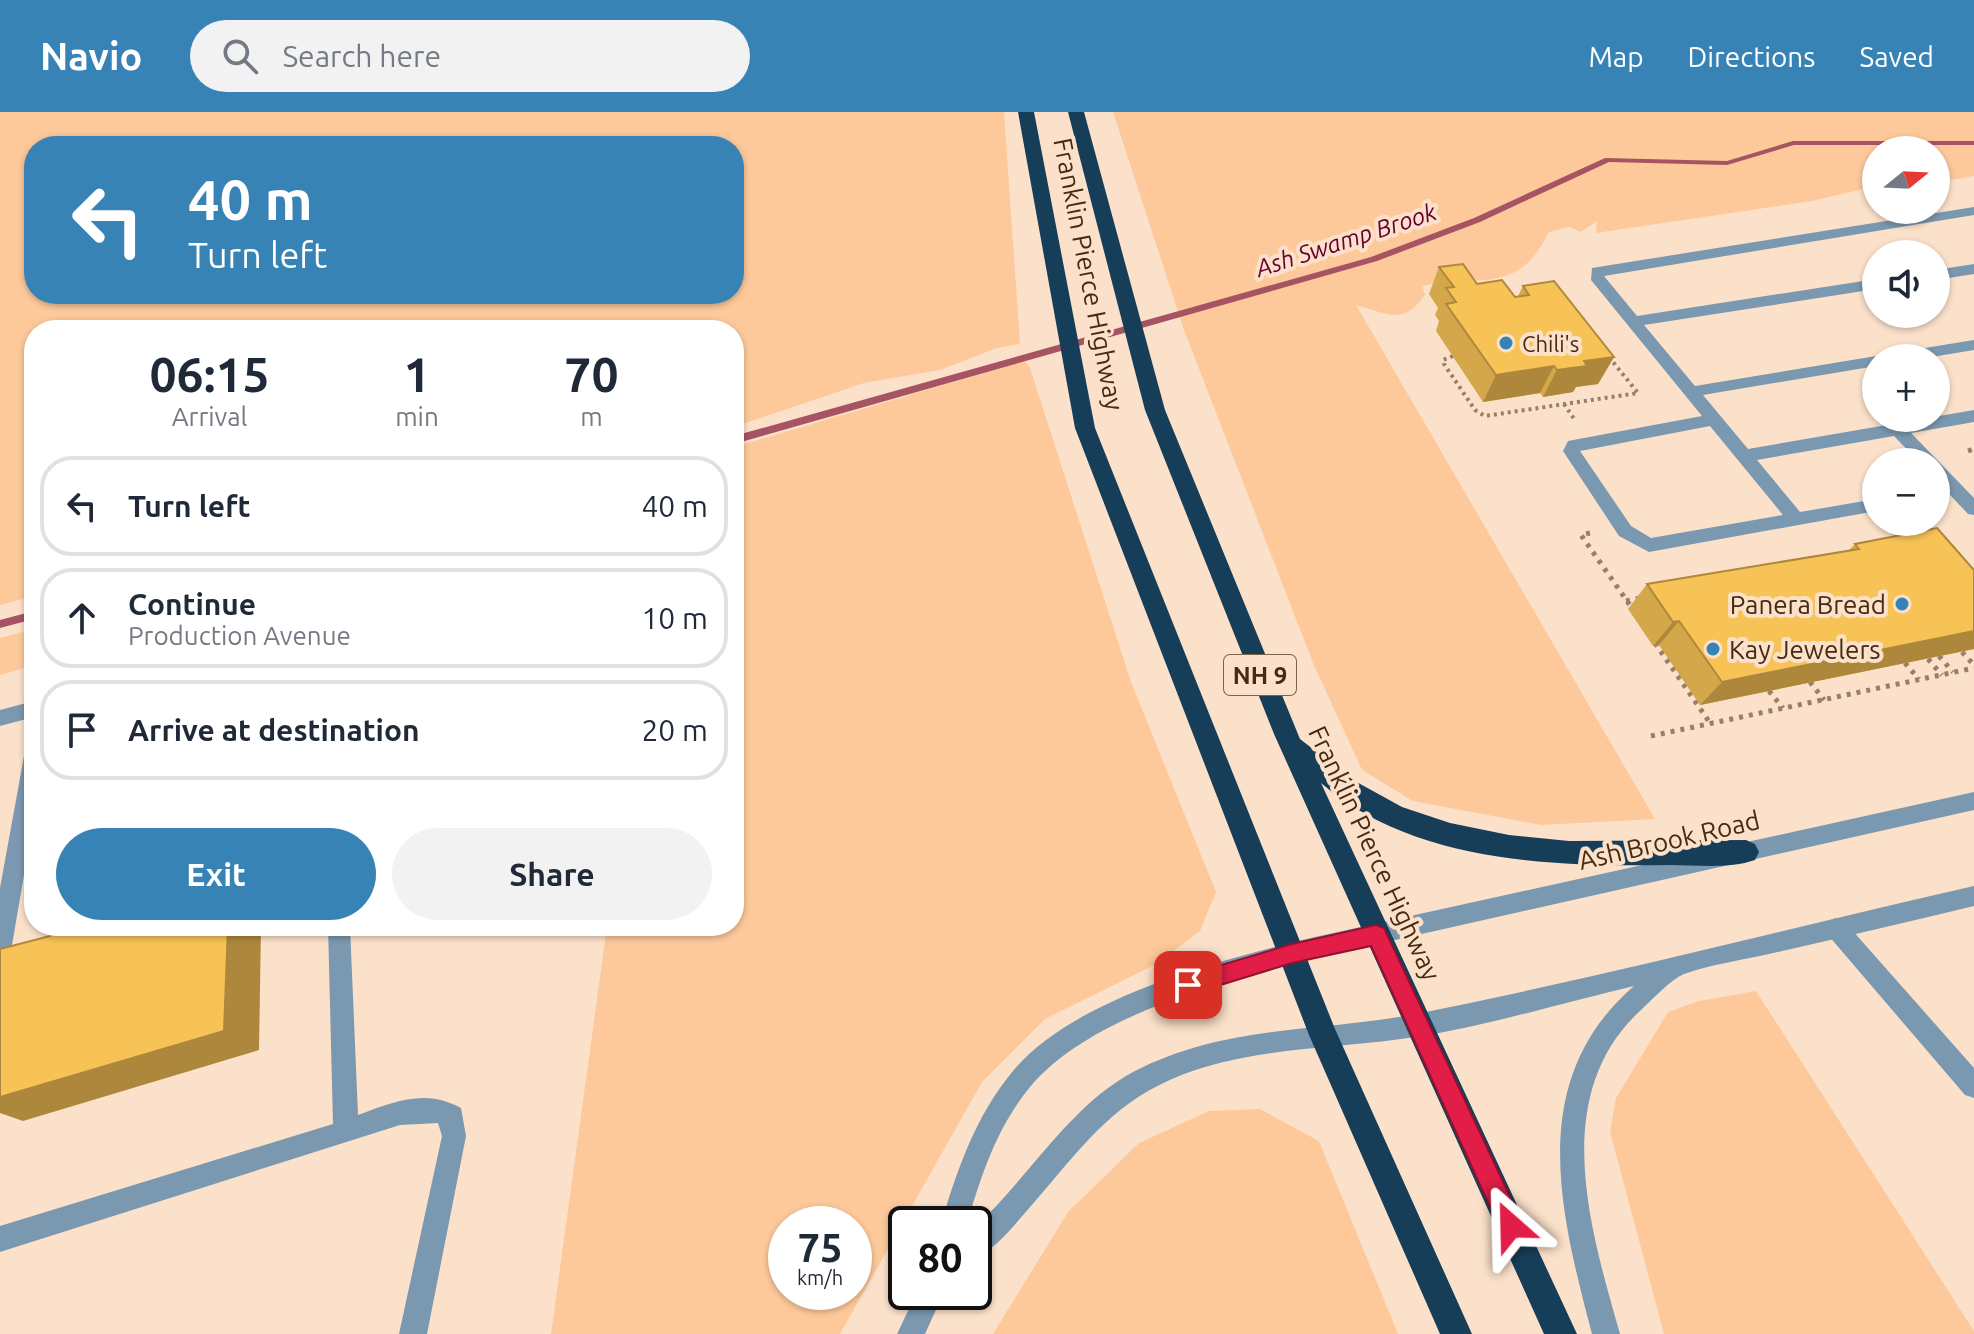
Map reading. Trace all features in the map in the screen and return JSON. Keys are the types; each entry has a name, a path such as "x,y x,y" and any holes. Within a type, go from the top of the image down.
{"highway":[{"name":"Franklin Pierce Highway","path":"1026,112 1085,428 1323,1035 1456,1334"},
{"name":"Franklin Pierce Highway","path":"1076,112 1155,410 1286,734 1561,1334"},
{"path":"1286,734 1323,775 1365,800 1420,824 1492,843 1565,853 1746,852"}],"street":[{"path":"1797,520 1596,277 1597,271 1974,211"},
{"path":"1950,273 1974,269"},
{"path":"1633,322 1862,286"},
{"path":"1950,349 1974,345"},
{"path":"1690,392 1862,363"},
{"path":"1950,420 1974,416"},
{"path":"1714,420 1574,445 1571,451 1623,527 1635,539 1661,546 1862,508"},
{"path":"1744,456 1886,432"},
{"path":"1900,432 1915,448"},
{"path":"1950,484 1974,509"},
{"path":"1950,490 1955,489"},
{"path":"0,718 24,712"},
{"name":"Ash Brook Road","path":"959,1206 966,1182 1003,1102 1030,1069 1063,1042 1165,993 1292,954 1974,801"},
{"path":"0,951 24,813"},
{"path":"992,1231 1104,1108 1134,1085 1183,1062 1258,1042 1372,1033 1419,1025 1974,896"},
{"path":"1836,928 1974,1086"},
{"path":"339,936 346,1132"},
{"path":"1606,1334 1589,1273 1572,1170 1575,1106 1596,1044 1632,1004 1676,965"},
{"path":"0,1239 425,1108 442,1109 452,1117 454,1136 413,1334"},
{"path":"911,1334 922,1310"}],"path":[{"path":"1453,356 1445,358 1444,364 1475,410 1493,416 1638,393 1605,351"},
{"path":"1623,527 1581,535 1635,613"},
{"path":"1939,536 1943,541"},
{"path":"1626,601 1653,596"},
{"path":"1652,638 1710,723"},
{"path":"1651,736 1974,666 1962,652"},
{"path":"1939,656 1953,672"},
{"path":"1928,659 1942,675"},
{"path":"1905,663 1919,679"},
{"path":"1810,682 1824,700"},
{"path":"1769,691 1783,708"}],"shaded area":[{"path":"0,112 1004,112 1020,344 997,348 940,370 864,383 744,424 744,320 24,320 24,599 0,605"},
{"path":"1113,112 1974,112 1974,176 1950,180 1950,136 1862,136 1862,189 1812,201 1596,233 1597,221 1581,232 1569,227 1549,232 1523,267 1509,275 1422,286 1425,295 1417,305 1401,314 1385,314 1356,305 1655,819 1541,825 1413,801 1362,770 1313,663 1184,330"},
{"path":"1025,361 1030,368 1131,682 1216,892 1200,931 1156,964 1045,1019 982,1082 912,1206 888,1206 888,1249 872,1277 872,1206 768,1206 768,1310 854,1310 840,1334 551,1334 606,936 744,936 744,444"},
{"path":"24,632 24,668 0,675 0,638"},
{"path":"1756,991 1974,1334 1664,1334 1610,1132 1616,1098 1668,1012 1699,1001"},
{"path":"1260,1109 1319,1141 1398,1334 993,1334 1068,1212 1139,1143 1209,1111"}],"building":[{"path":"1463,264 1477,284 1502,280 1515,297 1529,295 1523,286 1554,281 1614,357 1584,361 1587,366 1557,370 1554,366 1496,375 1446,304 1456,302 1446,288 1454,287 1439,267"},
{"path":"1896,536 1944,536 1974,570 1974,631 1722,682 1679,621 1673,622 1647,584 1859,549 1855,544"},
{"path":"50,936 228,936 224,1031 0,1097 0,949"}],"waterway":[{"name":"Ash Swamp Brook","path":"744,437 1374,259 1477,220 1608,160 1727,163 1793,143 1974,143"},
{"name":"Ash Swamp Brook","path":"0,624 24,618"}],"place":[{"name":"Chili's","path":"1506,343"},
{"name":"Panera Bread","path":"1902,604"},
{"name":"Kay Jewelers","path":"1713,649"}],"route":[{"path":"1188,985 1292,954 1376,935 1511,1226"}]}
